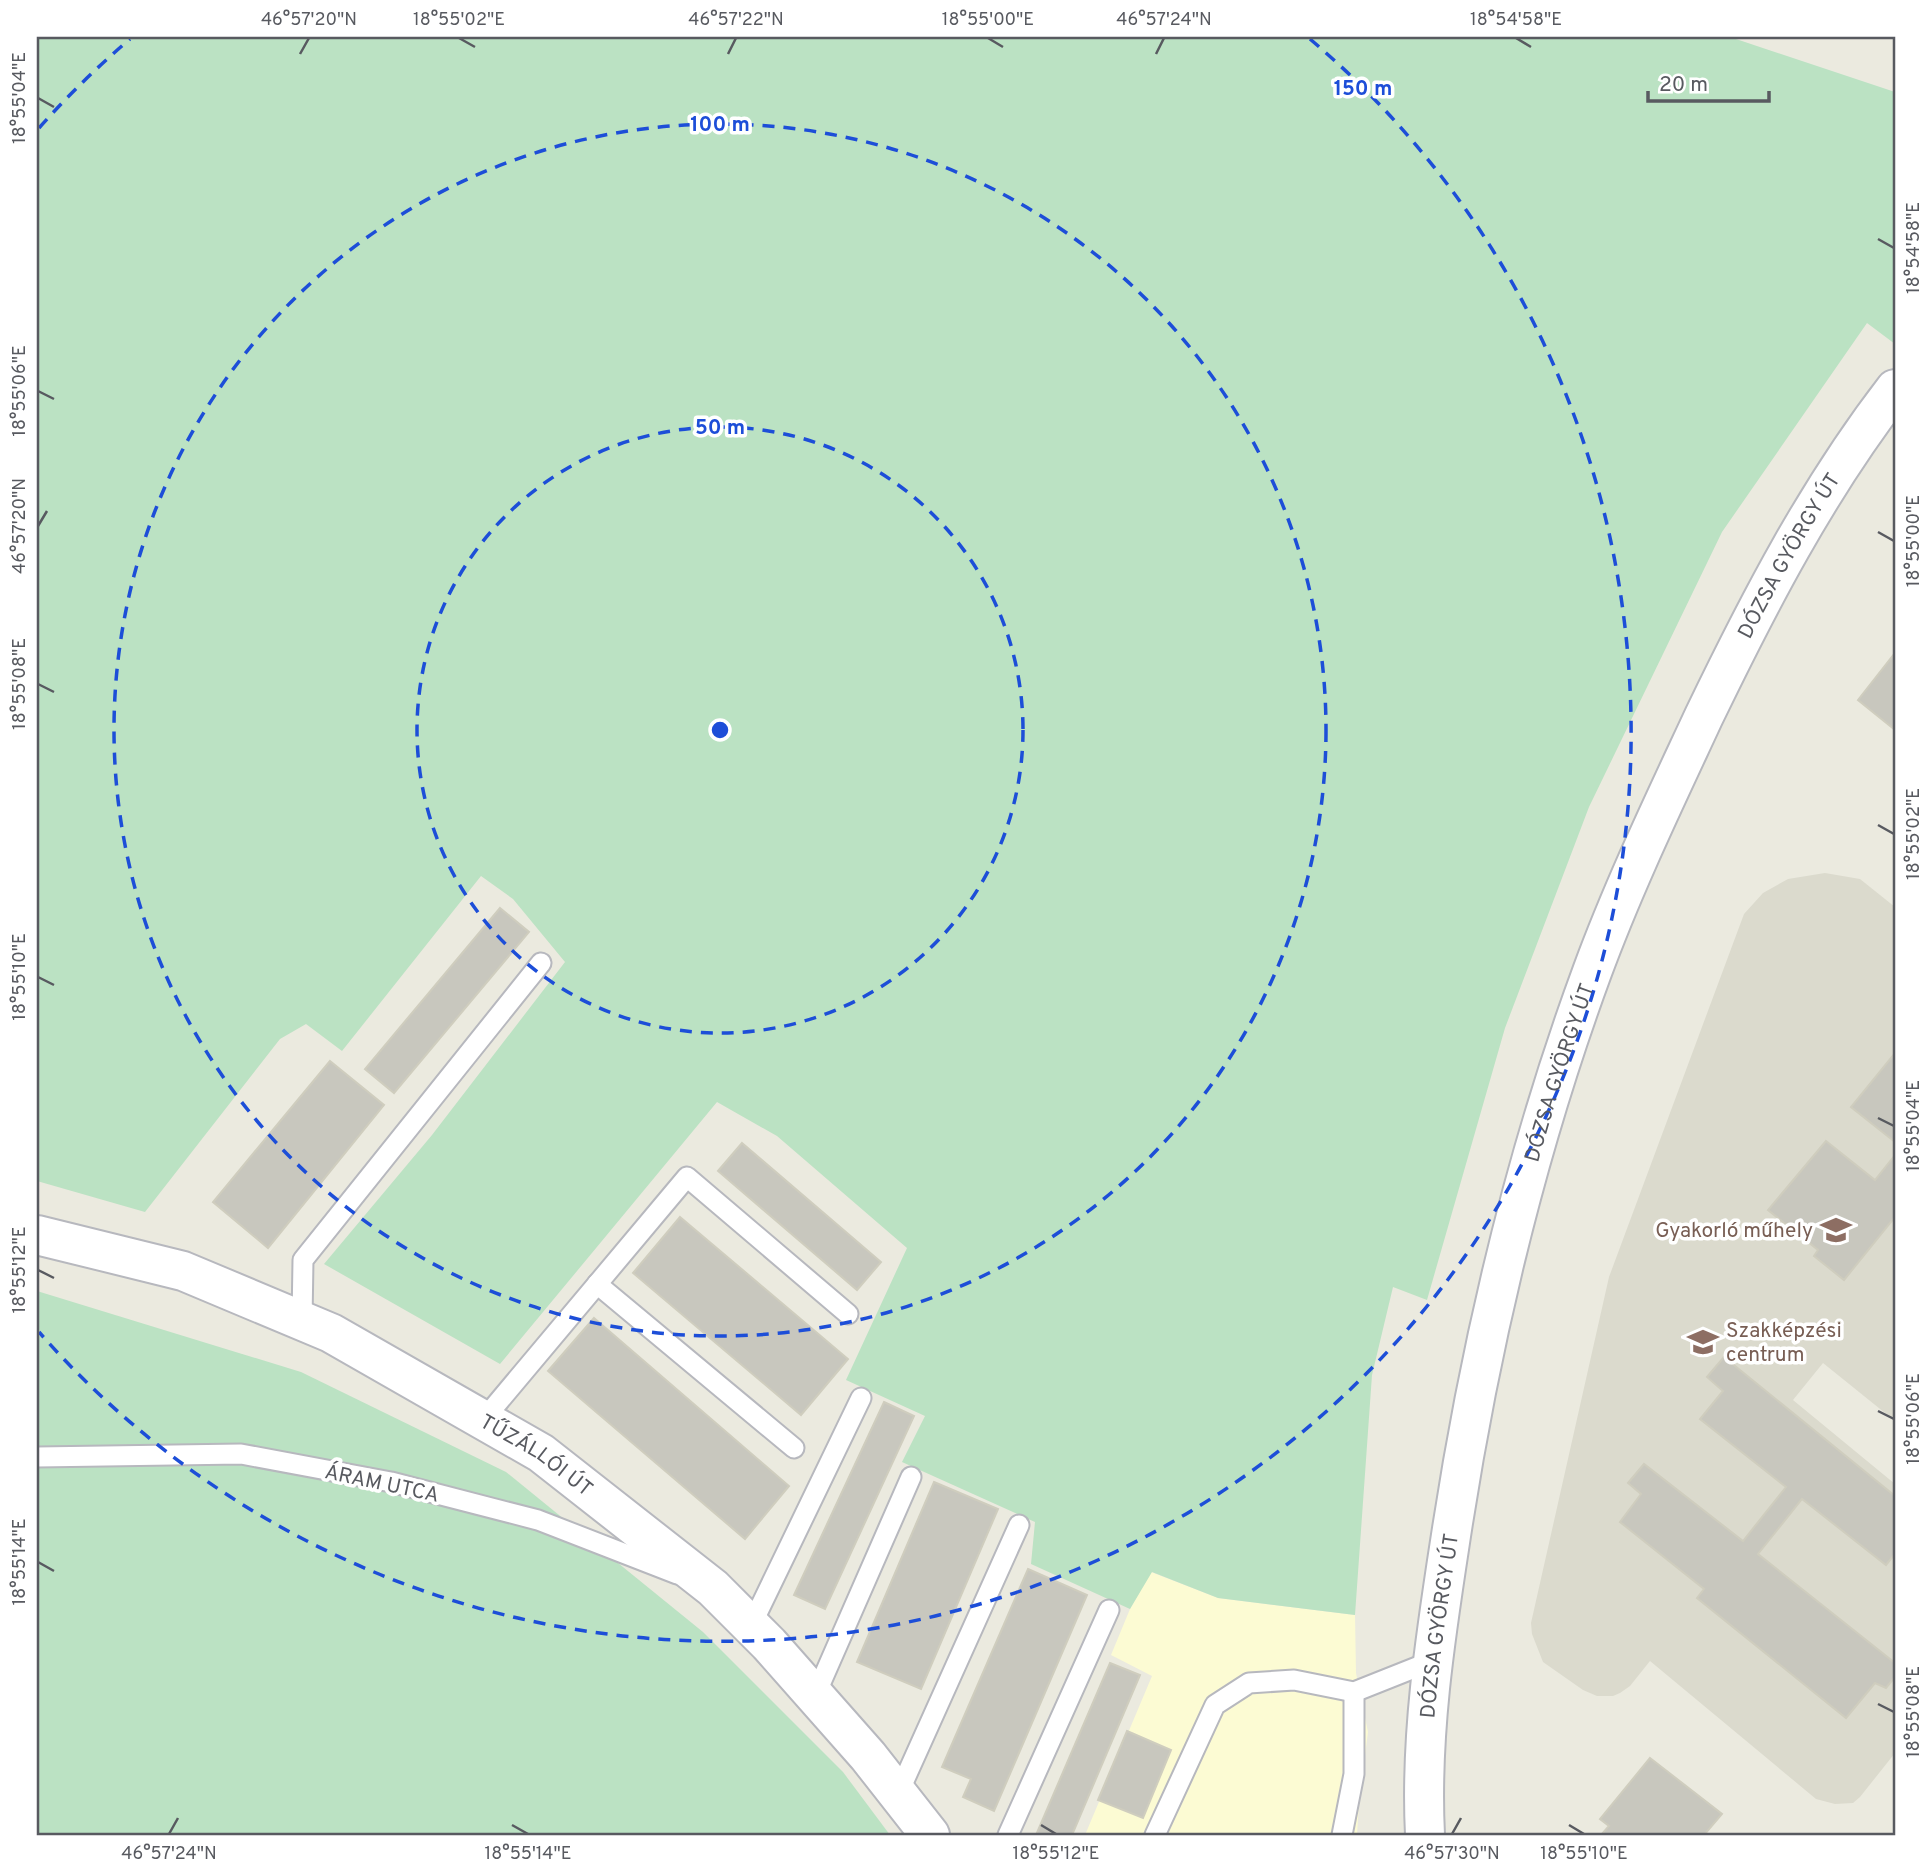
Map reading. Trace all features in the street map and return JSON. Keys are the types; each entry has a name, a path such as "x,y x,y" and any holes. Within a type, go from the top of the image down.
{"street":[{"name":"DÓZSA GYÖRGY ÚT","path":"1424,1831 1424,1769 1432,1661 1460,1478 1495,1307 1539,1127 1592,969 1660,810 1749,622 1810,511 1895,389"},
{"name":"TŰZÁLLÓI ÚT","path":"37,1234 183,1271 331,1333 541,1452 713,1588 751,1626 868,1756 930,1835"}],"lane":[{"path":"302,1321 303,1260 541,963"},
{"path":"484,1419 687,1177 848,1314"},
{"path":"597,1284 794,1448"},
{"path":"751,1626 860,1398"},
{"name":"ÁRAM UTCA","path":"37,1457 241,1454 391,1482 538,1520 713,1588"},
{"path":"815,1696 911,1477"},
{"path":"898,1794 1019,1525"},
{"path":"1008,1835 1109,1610"},
{"path":"1156,1835 1215,1705 1249,1682 1294,1681 1354,1692 1432,1661"},
{"path":"1342,1835 1354,1774 1354,1692"}],"shaded area":[{"path":"37,37 1730,37 1895,92 1895,344 1867,323 1722,532 1589,807 1505,1028 1427,1300 1393,1287 1372,1375 1355,1615 1218,1598 1152,1572 1130,1609 1031,1564 1035,1522 902,1462 925,1416 846,1380 907,1248 777,1136 717,1102 500,1364 324,1264 432,1135 565,962 513,899 481,876 342,1051 306,1024 280,1039 145,1212 37,1181"},
{"name":"Szakképzési centrum","path":"1825,873 1860,879 1895,907 1895,1421 1823,1363 1793,1400 1895,1484 1895,1753 1853,1803 1835,1804 1816,1799 1650,1661 1630,1686 1620,1693 1597,1696 1583,1690 1543,1662 1532,1634 1531,1623 1609,1277 1744,914 1763,893 1788,879"},
{"path":"37,1291 301,1372 506,1472 703,1632 843,1772 890,1835 37,1835"},
{"path":"1151,1572 1218,1598 1355,1615 1356,1673 1368,1732 1357,1835 1085,1835 1152,1676 1111,1655 1130,1609"}],"building":[{"path":"1895,653 1895,730 1858,700"},
{"path":"500,908 529,932 394,1093 365,1069"},
{"path":"1895,1053 1895,1142 1851,1107"},
{"path":"330,1061 384,1105 268,1248 213,1202"},
{"path":"1826,1141 1875,1180 1895,1155 1895,1217 1844,1280 1814,1256 1818,1250 1768,1210"},
{"path":"742,1143 881,1262 857,1290 718,1171"},
{"path":"680,1217 848,1359 801,1415 633,1273"},
{"path":"594,1318 789,1486 745,1539 548,1371"},
{"path":"1724,1357 1895,1496 1895,1554 1886,1565 1802,1499 1758,1554 1895,1663 1895,1677 1886,1688 1875,1683 1846,1718 1697,1598 1704,1589 1620,1522 1641,1494 1628,1483 1644,1464 1743,1541 1786,1487 1700,1419 1723,1391 1707,1377"},
{"path":"884,1402 914,1416 825,1609 794,1595"},
{"path":"934,1482 998,1509 921,1689 857,1662"},
{"path":"1028,1569 1087,1595 994,1811 963,1797 971,1779 942,1767"},
{"path":"1110,1663 1140,1675 1072,1835 1036,1835"},
{"path":"1127,1731 1171,1750 1143,1818 1098,1800"},
{"path":"1650,1758 1722,1814 1704,1835 1601,1835 1609,1826 1600,1819"}],"place":[{"name":"Gyakorló műhely","path":"1836,1230"},
{"name":"Szakképzési centrum","path":"1703,1342"}]}
